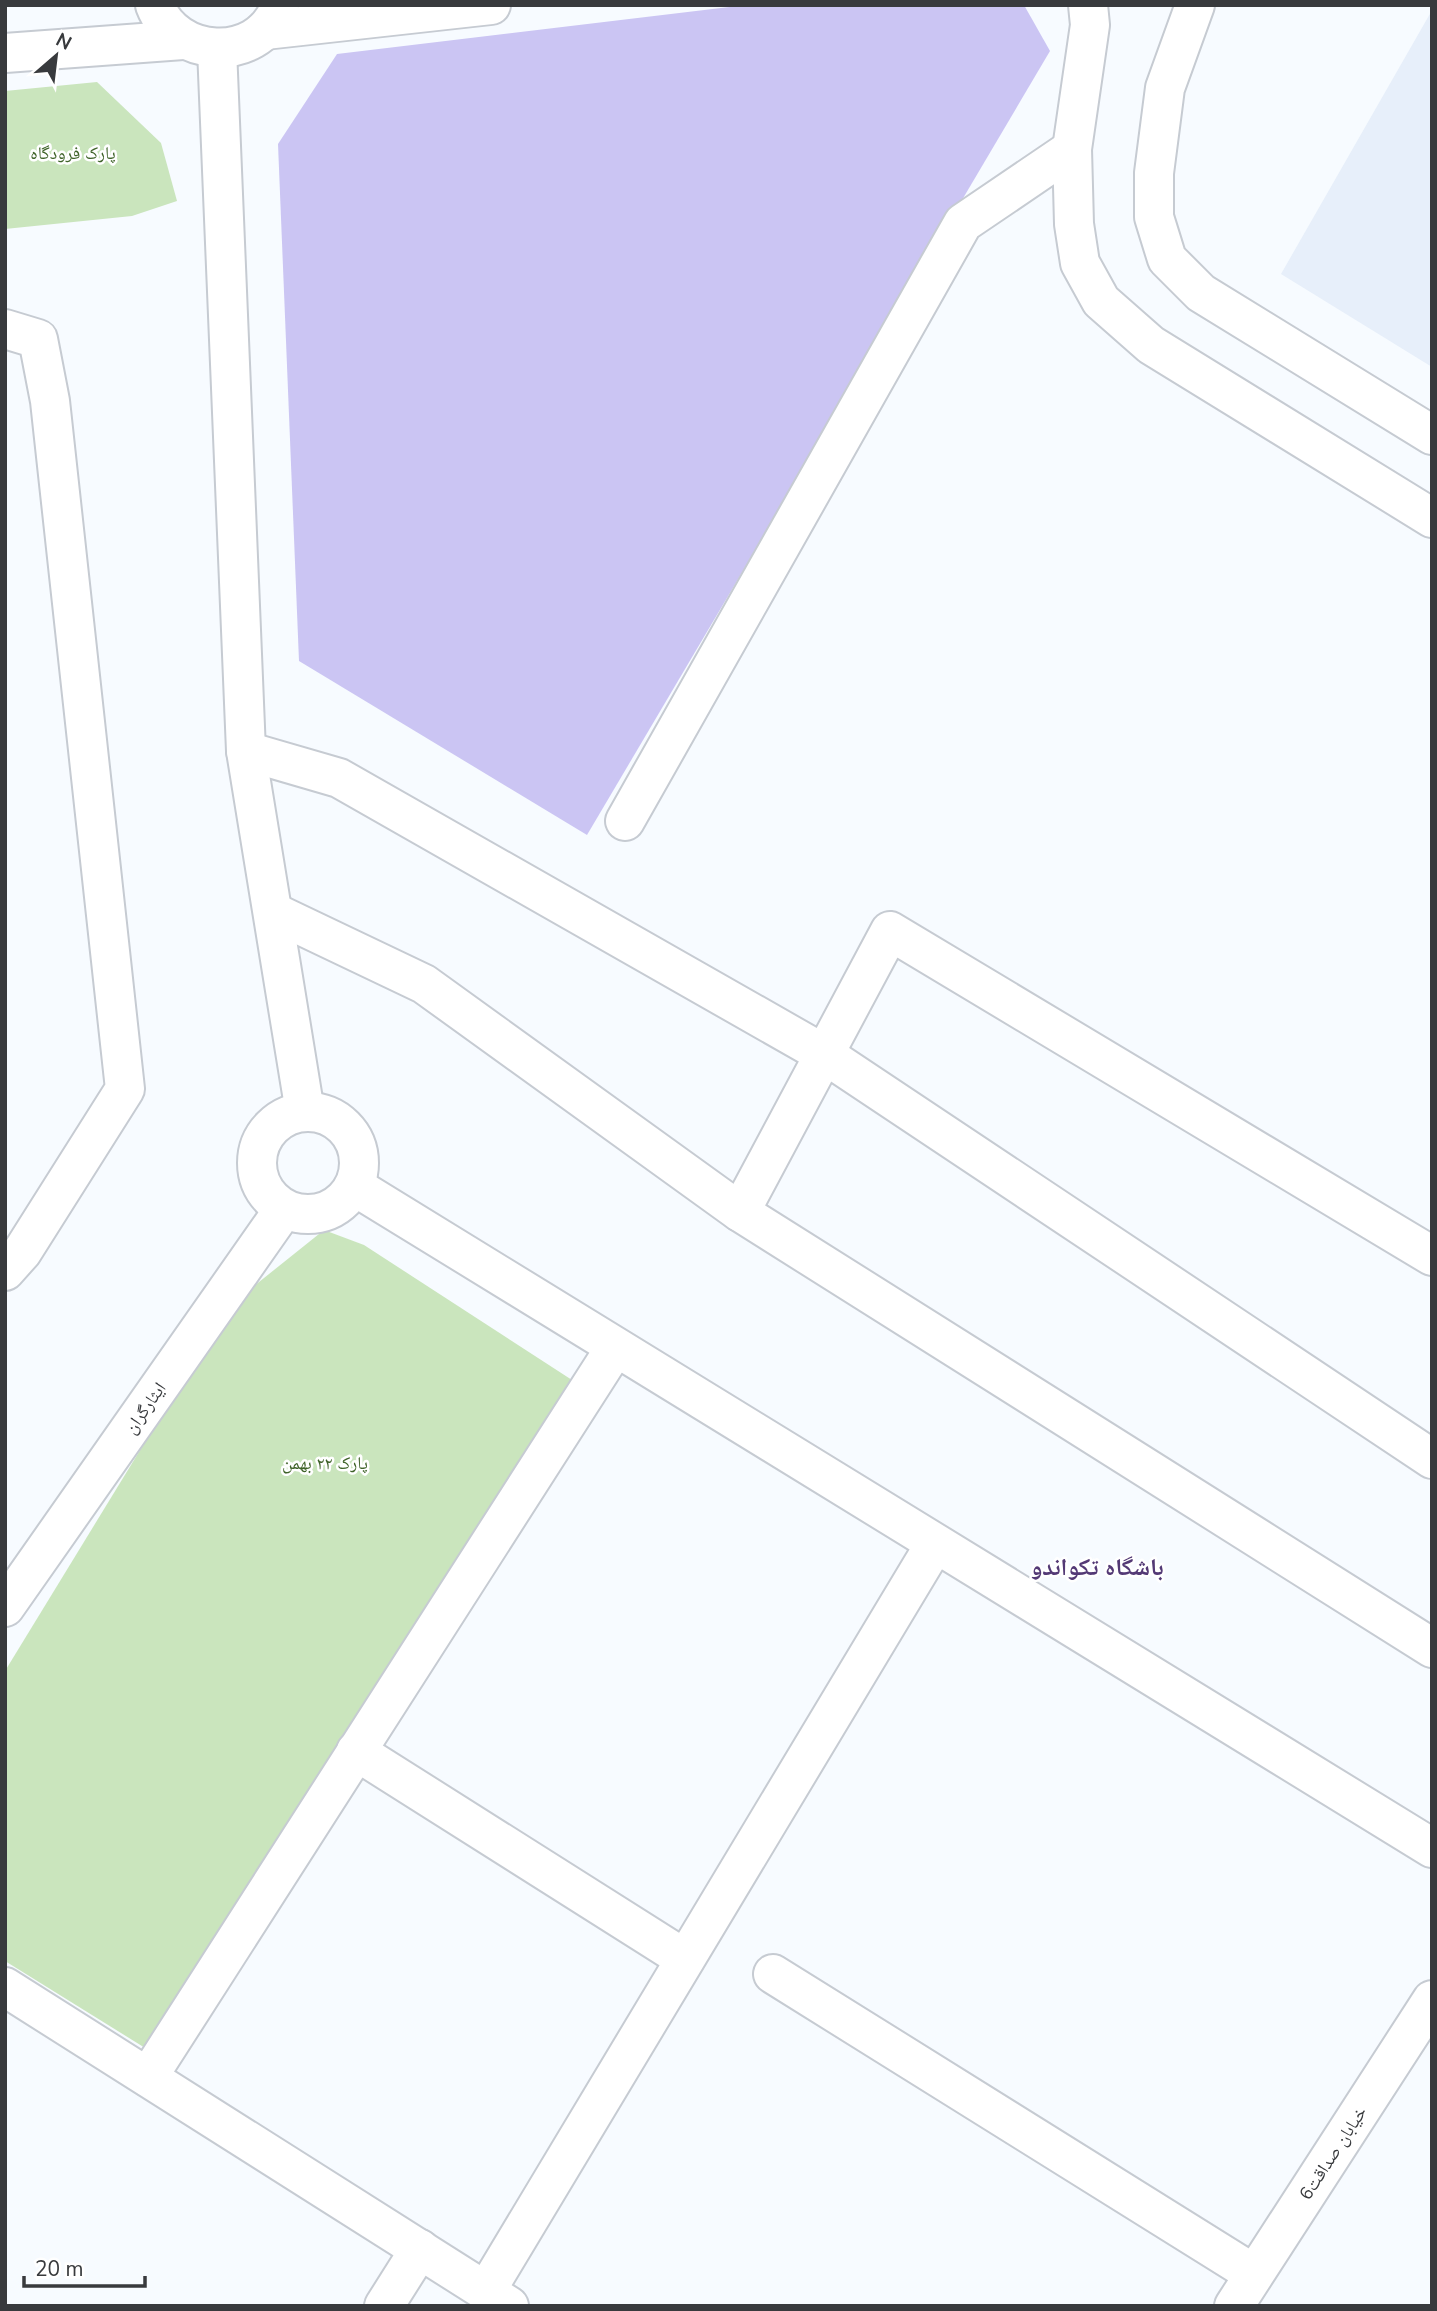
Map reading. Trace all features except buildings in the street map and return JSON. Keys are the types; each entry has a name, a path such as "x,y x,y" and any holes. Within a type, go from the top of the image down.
{"street":[{"path":"155,5 158,14 169,28 200,44"},
{"path":"5,52 200,44 234,47 250,40 273,18 491,5"},
{"path":"1088,5 1090,25 1072,149 1074,224 1080,264 1101,301 1151,345 1432,518"},
{"path":"1195,5 1165,88 1154,173 1154,217 1167,259 1201,293 1432,435"},
{"path":"200,44 246,751 305,1112"},
{"path":"625,821 963,222 1072,149"},
{"path":"5,329 38,339 50,401 125,1089 11,1253"},
{"path":"246,751 339,778 824,1055 1432,1459"},
{"path":"273,912 424,984 740,1212 1432,1648"},
{"path":"740,1212 890,931 1432,1256"},
{"path":"305,1112 335,1119 351,1135 359,1157 359,1172 354,1186 345,1200 332,1209 316,1214 300,1214 285,1209 270,1197 260,1180 257,1162 261,1143 271,1128 287,1116 305,1112"},
{"path":"354,1186 1432,1848"},
{"name":"ایثارگران","path":"8,1595 285,1209"},
{"path":"148,2077 615,1348"},
{"path":"5,1987 497,2298 685,1959 935,1544"},
{"path":"356,1751 685,1959"},
{"path":"773,1974 1249,2295"},
{"name":"خیابان صداقت6","path":"1249,2295 1432,2000"},
{"path":"384,2306 420,2249"}],"shaded area":[{"path":"1432,13 1432,367 1281,274"}],"green space":[{"name":"پارک فرودگاه","path":"97,82 161,143 177,201 132,216 5,229 5,91"},
{"name":"پارک ۲۲ بهمن","path":"324,1230 364,1245 572,1380 150,2051 5,1961 5,1671 216,1326 254,1286"}],"district":[{"name":"باشگاه تکواندو","path":"1097,1567"}]}
